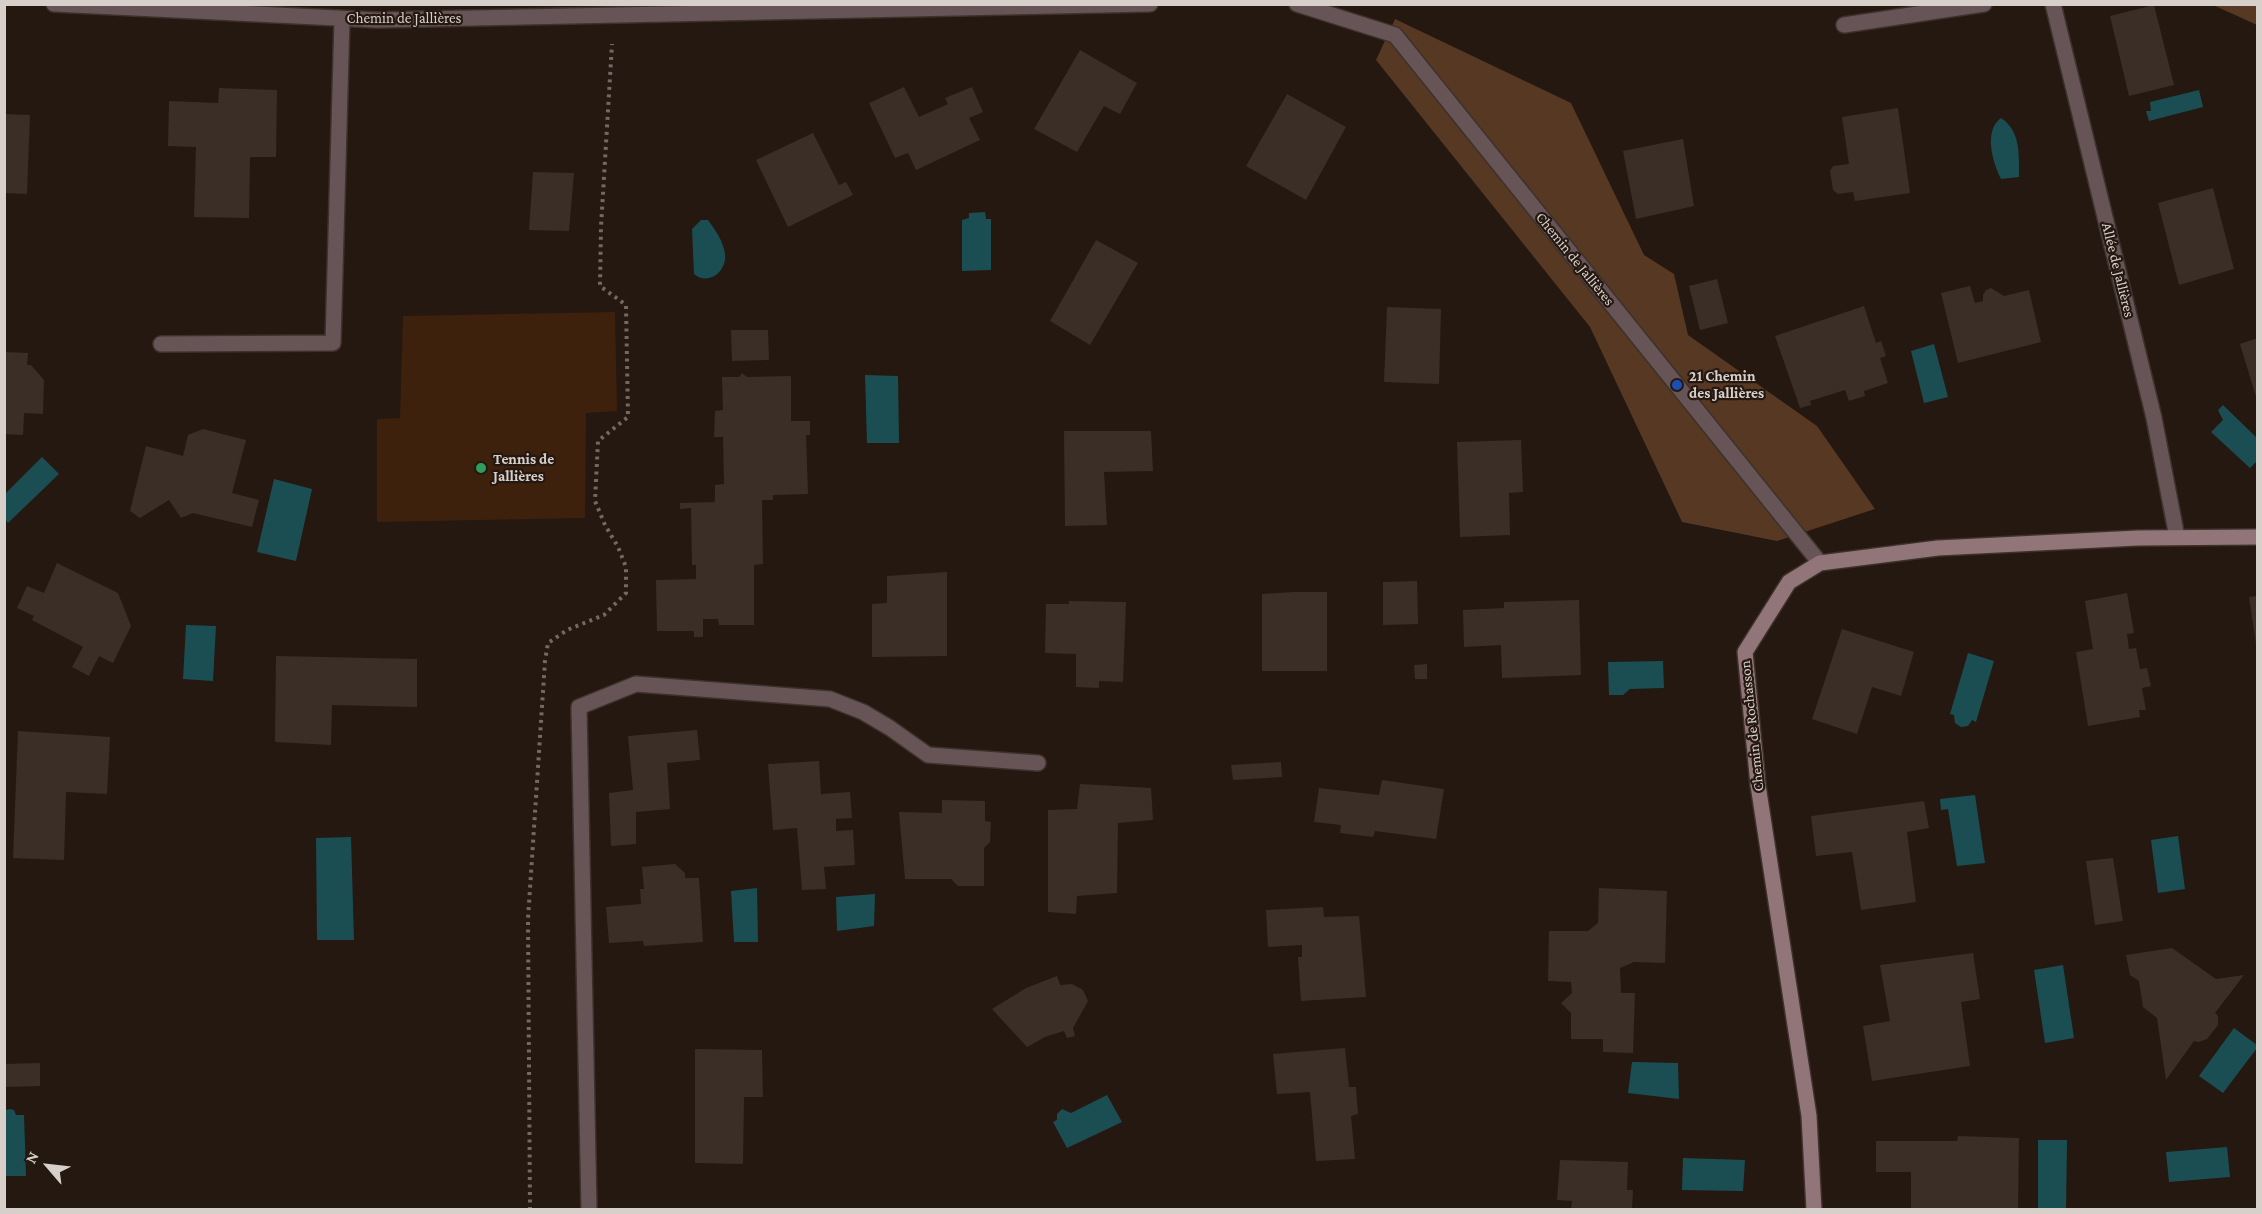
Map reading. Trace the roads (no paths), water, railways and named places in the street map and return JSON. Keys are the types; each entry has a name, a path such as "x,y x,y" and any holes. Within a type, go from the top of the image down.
{"street":[{"name":"Chemin de Jallières","path":"54,4 377,20 1150,4"},
{"name":"Chemin de Jallières","path":"1297,4 1395,35 1820,563"},
{"path":"1844,25 1984,4"},
{"name":"Allée de Jallières","path":"2052,4 2154,418 2177,537"},
{"path":"160,344 333,343 342,18"},
{"name":"Chemin de Rochasson","path":"1814,1209 1809,1116 1758,785 1744,652 1789,582 1820,563 1938,548 2177,537 2258,537"},
{"path":"589,1209 579,707 636,684 830,699 863,712 891,728 928,755 1038,763"}],"water":[{"path":"2199,90 2203,107 2149,121 2146,111 2151,111 2150,102"},
{"path":"2001,118 2008,123 2018,144 2019,177 2001,179 1995,165 1991,147 1992,131"},
{"path":"985,212 986,219 991,219 991,270 962,271 962,220 969,218 969,213"},
{"path":"701,220 708,220 711,224 721,240 725,254 725,261 720,271 710,278 694,274 692,229"},
{"path":"1934,344 1948,397 1924,403 1911,351"},
{"path":"865,375 898,376 899,443 867,443"},
{"path":"2223,405 2257,438 2257,461 2250,468 2211,432 2223,420 2218,410"},
{"path":"42,457 59,474 8,523 5,519 5,494"},
{"path":"274,479 312,489 296,561 257,552"},
{"path":"186,625 216,626 213,681 183,679"},
{"path":"1968,653 1994,661 1976,722 1972,720 1968,726 1961,727 1955,723 1954,715 1950,714"},
{"path":"1663,661 1664,688 1630,689 1623,695 1609,695 1608,662"},
{"path":"1975,795 1985,863 1957,866 1948,809 1941,810 1940,799"},
{"path":"2178,836 2185,889 2158,893 2151,840"},
{"path":"351,837 354,940 317,940 316,838"},
{"path":"757,888 758,942 734,942 731,891"},
{"path":"875,894 874,926 837,931 836,897"},
{"path":"2063,965 2074,1038 2045,1043 2034,970"},
{"path":"2234,1028 2257,1045 2257,1048 2223,1093 2199,1076"},
{"path":"1632,1062 1678,1063 1679,1099 1628,1093"},
{"path":"1107,1095 1122,1122 1067,1148 1053,1122 1057,1120 1057,1114 1062,1109 1071,1113"},
{"path":"5,1110 14,1110 16,1115 24,1115 26,1176 5,1176"},
{"path":"2038,1140 2067,1140 2066,1209 2038,1209"},
{"path":"2227,1147 2230,1177 2169,1182 2166,1152"},
{"path":"1683,1158 1745,1160 1743,1191 1682,1190"}],"place":[{"name":"21 Chemin des Jallières","path":"1677,385"},
{"name":"Tennis de Jallières","path":"481,468"}]}
